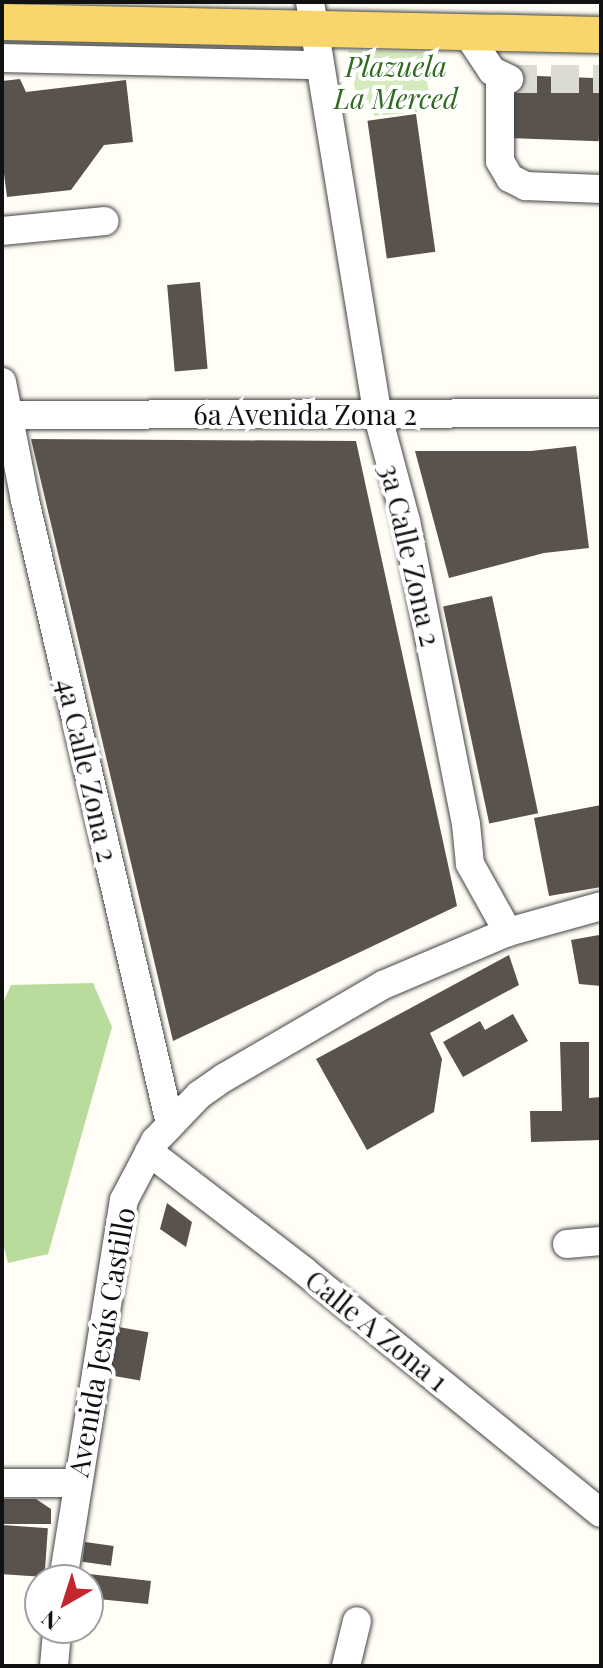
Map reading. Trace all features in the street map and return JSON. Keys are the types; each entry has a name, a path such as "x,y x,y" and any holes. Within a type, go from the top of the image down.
{"main road":[{"path":"2,22 312,15 466,32 601,35"}],"street":[{"name":"3a Calle Zona 2","path":"312,15 377,413 406,521 466,824 470,864 508,932"},
{"path":"466,32 482,59 504,78 500,161 510,178 526,186 601,189"},
{"path":"2,58 319,65"},
{"path":"2,231 105,221"},
{"name":"4a Calle Zona 2","path":"2,382 4,417 170,1124"},
{"name":"6a Avenida Zona 2","path":"4,417 601,413"},
{"name":"Avenida Jesús Castillo","path":"65,1564 124,1200 149,1152 170,1124 199,1095 225,1077 339,1010 426,965 508,932 601,906"},
{"name":"Calle A Zona 1","path":"149,1152 304,1271 601,1513"},
{"path":"567,1244 601,1241"},
{"path":"2,1483 76,1483"},
{"path":"346,1666 357,1621"},
{"path":"54,1666 56,1644"}],"green space":[{"name":"Plazuela La Merced","path":"348,50 423,52 430,102 418,103 418,112 374,116 372,103 358,105"},
{"path":"93,983 112,1027 48,1254 8,1263 2,1239 2,1005 11,985"}],"building":[{"path":"509,75 601,78 599,141 507,138"},
{"path":"20,79 26,92 126,80 133,142 104,145 71,190 7,197 2,158 2,81"},
{"path":"416,114 435,252 387,258 367,121"},
{"path":"200,282 208,369 175,372 167,285"},
{"path":"31,439 356,441 457,906 173,1041"},
{"path":"576,446 589,548 544,553 449,578 415,451 531,451"},
{"path":"492,596 538,813 489,824 443,606"},
{"path":"601,805 601,887 549,896 534,818"},
{"path":"599,935 601,986 579,984 571,940"},
{"path":"509,955 519,985 430,1033 442,1059 434,1112 367,1150 316,1059"},
{"path":"513,1014 528,1041 463,1077 443,1042 480,1021 485,1030"},
{"path":"560,1042 589,1042 589,1098 601,1097 601,1140 531,1142 530,1111 562,1111"},
{"path":"167,1203 192,1222 186,1247 160,1229"},
{"path":"113,1326 148,1332 140,1381 104,1374"},
{"path":"2,1499 36,1499 51,1509 51,1524 2,1524"},
{"path":"3,1525 48,1528 45,1564 24,1564 24,1576 2,1574"},
{"path":"85,1542 114,1546 111,1566 82,1562"},
{"path":"104,1576 151,1581 148,1604 104,1600"}],"tunnel":[{"path":"509,79 601,79"}]}
